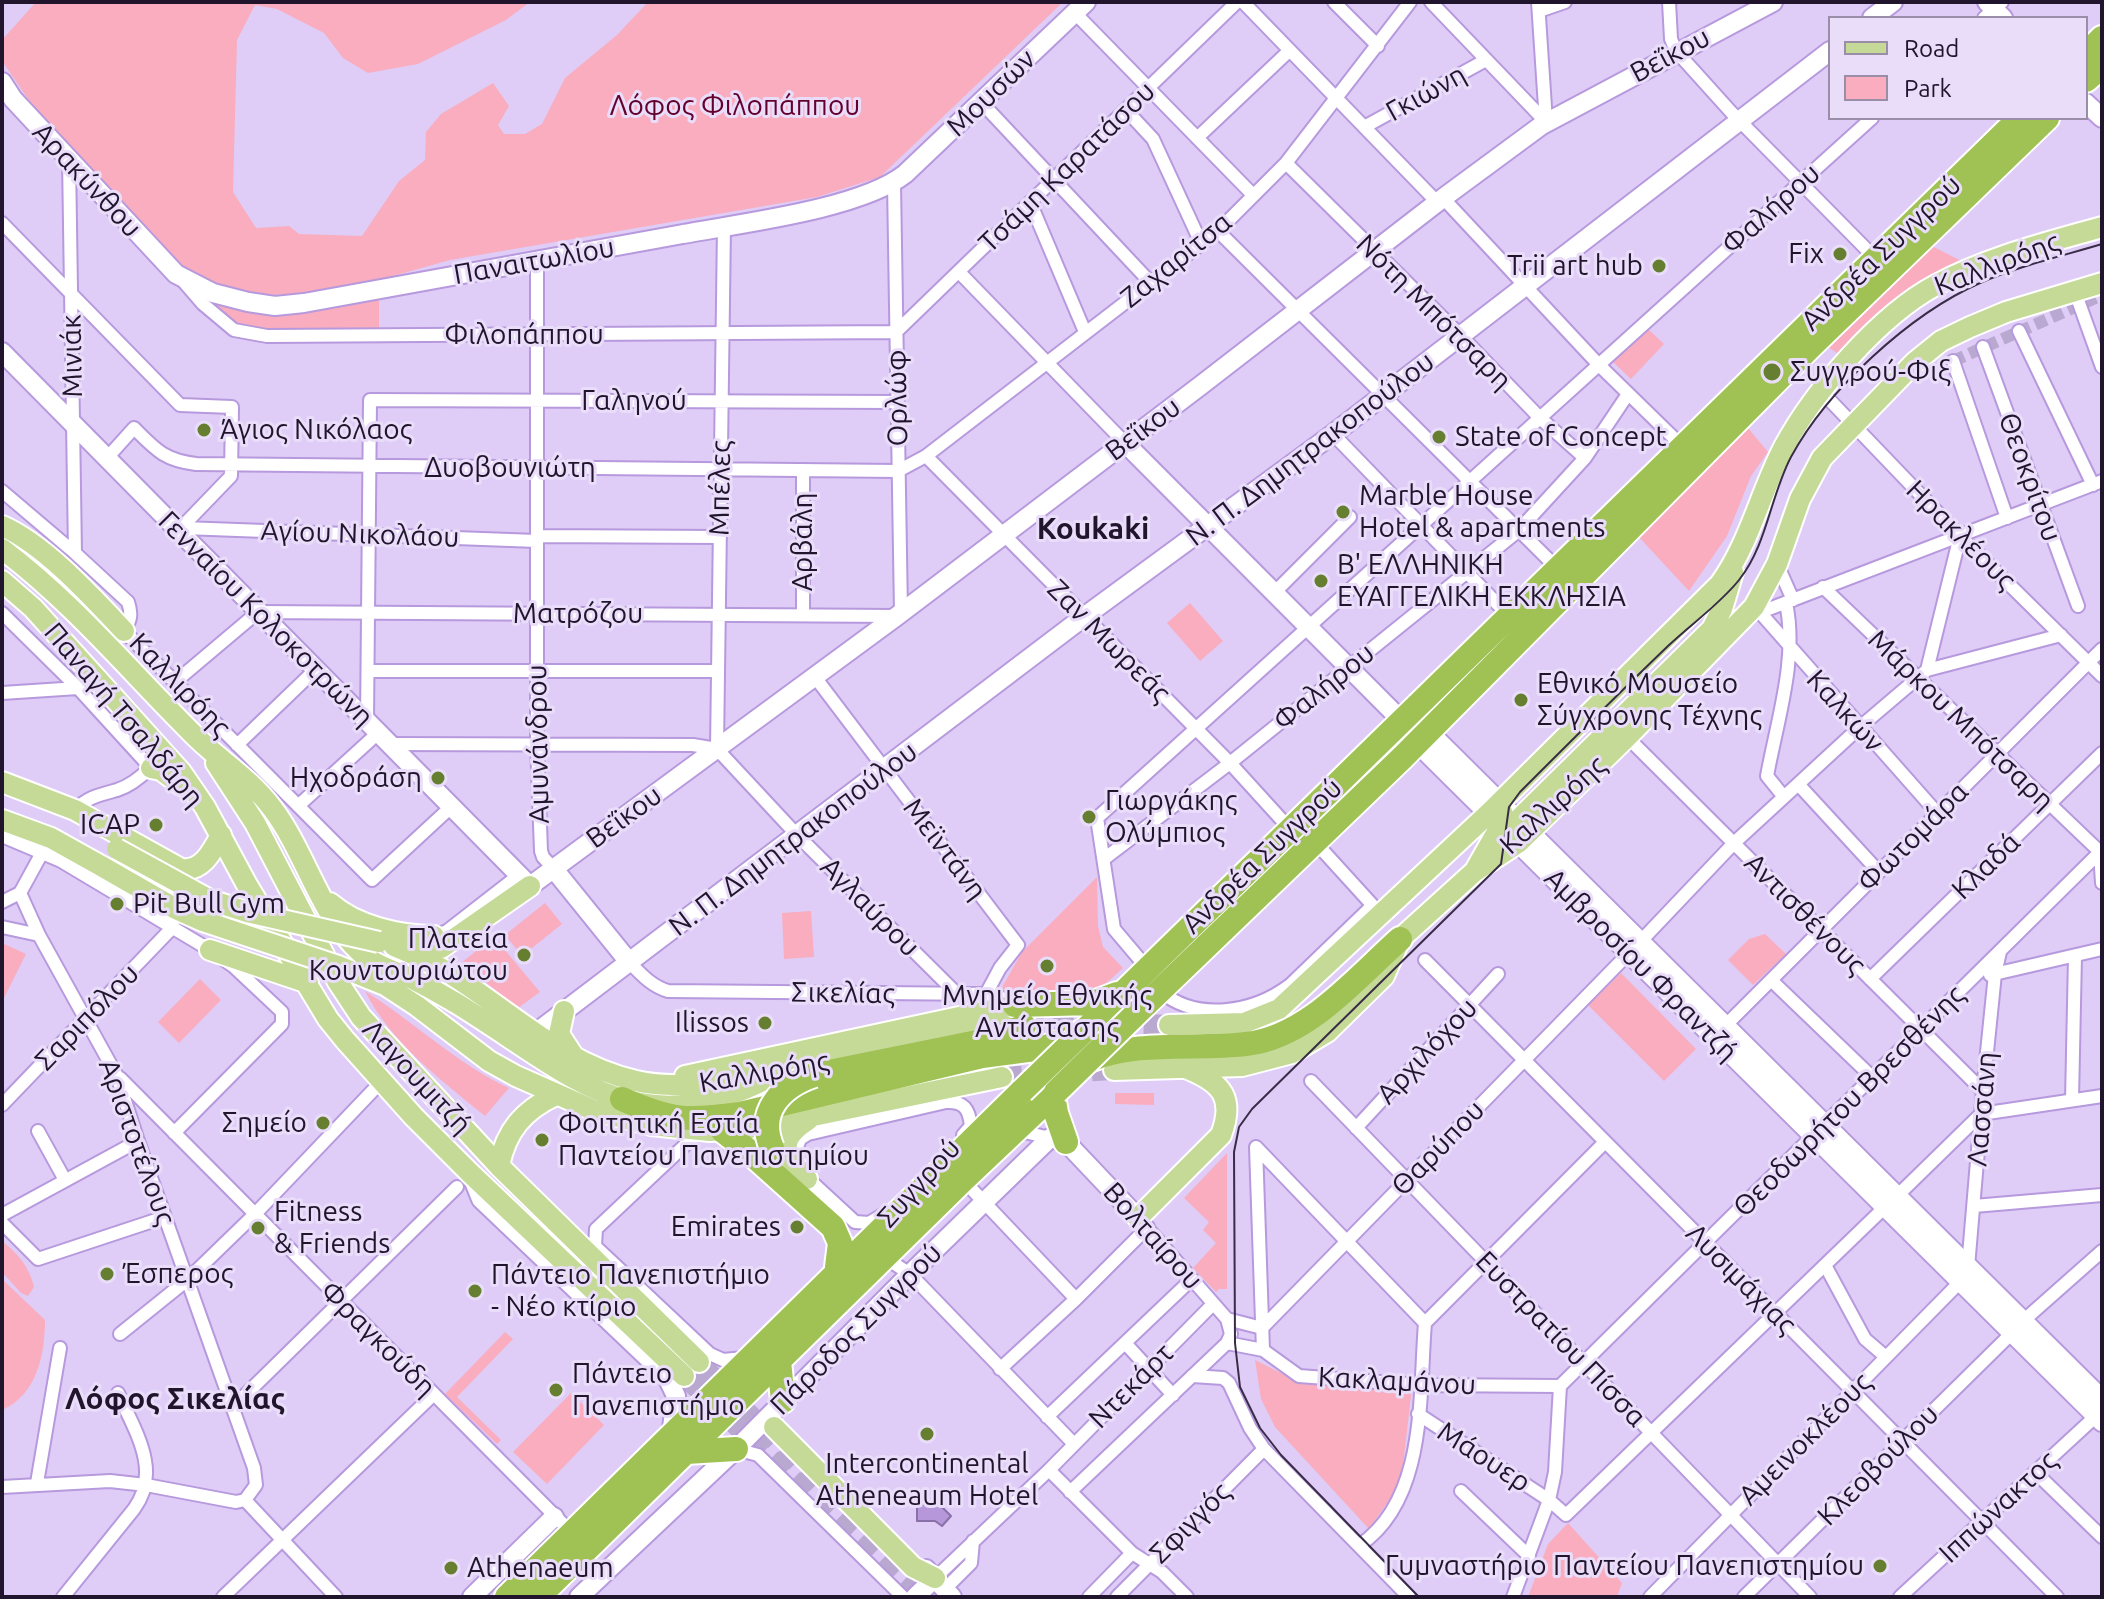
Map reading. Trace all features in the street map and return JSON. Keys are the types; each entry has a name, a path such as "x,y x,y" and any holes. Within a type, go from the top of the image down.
{"highway":[{"name":"Ανδρέα Συγγρού","path":"507,1597 572,1533 779,1361 1013,1089 1085,1030 2018,120"},
{"name":"Ανδρέα Συγγρού","path":"538,1597 679,1444 754,1354 831,1276 877,1250 963,1180 1016,1130 1422,737 1810,347 2045,120"},
{"path":"1089,1060 1113,1051 1249,1044 1285,1034 1312,1017 1400,939"},
{"path":"831,1276 845,1252 839,1225 772,1148 767,1128 772,1104 786,1088 814,1075 997,1038 1126,989"},
{"path":"1022,1027 1061,1042 1085,1030"},
{"path":"622,1099 656,1114 674,1118 708,1118 756,1111 982,1056 1022,1027"},
{"path":"971,1126 1013,1089"},
{"path":"1054,1093 1058,1140"},
{"path":"711,1131 745,1148 833,1227 840,1243 831,1276"},
{"path":"779,1361 783,1401"},
{"path":"679,1444 736,1449"}],"main road":[{"name":"Καλλιρόης","path":"1114,1070 1230,1067 1260,1062 1292,1053 1327,1032 1384,976 1400,939 1474,872 1508,823 1712,629 1725,601 1736,560 1785,446 1821,391 1860,347 1931,288 1980,264 2102,227"},
{"name":"Καλλιρόης","path":"1169,1025 1227,1025 1271,1014 1287,1003 1376,910 1508,823 1627,737 1757,610 1812,473 1853,424 1915,362 1941,341 2006,312 2102,283"},
{"path":"2,526 33,545 64,571 124,631"},
{"name":"Καλλιρόης","path":"2,549 53,591 200,741"},
{"name":"Παναγή Τσαλδάρη","path":"2,581 33,608 181,772 205,807 247,885 308,983"},
{"path":"200,741 243,777 272,809 343,932 360,952 527,1039 578,1082 622,1099 659,1105 699,1103 741,1092 778,1073"},
{"name":"Λαγουμιτζή","path":"200,741 255,823 338,982 361,1017 499,1166 698,1364"},
{"path":"151,768 161,770 175,780 205,807"},
{"path":"2,782 75,810 174,866 187,870 196,868 212,852 221,835"},
{"path":"2,796 82,828 210,900 247,912 394,946 419,950 441,948 525,880"},
{"path":"2,820 51,838 189,915 365,976 417,1006 453,1034 491,1050 512,1049 527,1039"},
{"path":"317,887 331,904 351,919 367,925 434,936"},
{"name":"Καλλιρόης","path":"394,946 445,971 527,1039 610,1074 659,1084 716,1084 970,1031 1022,1027"},
{"path":"210,950 308,983"},
{"name":"Λαγουμιτζή","path":"308,983 328,1019 464,1181 698,1364"},
{"path":"564,1011 559,1034 575,1058"},
{"path":"659,1084 884,1032 1022,1027"},
{"name":"Καλλιρόης","path":"453,1034 507,1072 593,1110 632,1121 711,1131 773,1126 812,1117 1013,1089"},
{"path":"1143,1223 1221,1135 1226,1122 1228,1105 1219,1088 1212,1080 1184,1068"},
{"path":"499,1166 503,1148 516,1122 529,1110 556,1095"},
{"path":"807,1179 789,1158 787,1146 792,1131 812,1117"},
{"path":"774,1427 913,1567 942,1590"}],"street":[{"name":"Τσάμη Καρατάσου","path":"896,332 1237,2"},
{"path":"1243,2 1683,447"},
{"path":"1334,2 1378,46"},
{"name":"Ζαχαρίτσα","path":"898,471 926,456 1218,231 1286,163 1410,2"},
{"path":"1431,2 1546,122"},
{"path":"1546,122 1539,6 1565,2"},
{"path":"1669,2 1671,39 1676,51 1875,258"},
{"name":"Βεΐκου","path":"525,880 553,868 815,677 1546,122 1773,2"},
{"path":"1875,16 1893,2"},
{"path":"1081,7 1148,88 1253,195"},
{"name":"Μουσών","path":"894,183 1081,7"},
{"path":"1197,138 1289,51"},
{"name":"Ν. Π. Δημητρακοπούλου","path":"527,1039 1085,616 1333,434 1828,53"},
{"name":"Γκιώνη","path":"1366,126 1486,60"},
{"name":"Αρακύνθου","path":"2,82 8,97 176,274"},
{"path":"982,103 1150,282"},
{"path":"1126,110 1153,139 1201,243"},
{"name":"Φαλήρου","path":"1628,394 1585,458 1518,531 1230,763 1104,859 1097,818 1870,120"},
{"name":"Μινιάκ","path":"69,159 75,553"},
{"name":"Νότη Μπότσαρη","path":"1286,163 1540,418 1585,458"},
{"name":"Παναιτωλίου","path":"176,274 213,293 248,302 275,306 304,303 724,226 851,199 894,183"},
{"name":"Ορλώφ","path":"894,183 899,614"},
{"path":"1030,202 1085,332"},
{"path":"2,223 180,405 232,407 231,476 181,529"},
{"name":"Μπέλες","path":"717,749 724,226"},
{"path":"1218,231 1558,569"},
{"name":"Αμυνάνδρου","path":"537,261 537,744 540,842 543,857 553,868"},
{"path":"959,272 1125,443"},
{"name":"Φιλοπάππου","path":"176,274 203,304 234,330 303,337 896,332"},
{"path":"2079,303 2102,366"},
{"path":"1757,610 1790,601 2097,483 2019,331"},
{"name":"Θεοκρίτου","path":"1983,347 2078,606"},
{"name":"Γενναίου Κολοκοτρώνη","path":"2,352 181,529 258,612 525,880"},
{"path":"1953,361 2007,518"},
{"name":"Ηρακλέους","path":"1821,391 1960,536 2102,676"},
{"name":"Γαληνού","path":"369,466 370,400 897,402"},
{"name":"Δυοβουνιώτη","path":"107,458 134,428 160,454 176,462 898,471"},
{"path":"1333,434 1510,617"},
{"name":"Αμβροσίου Φραντζή","path":"1125,443 1401,720 1422,737 2018,1327 2100,1412"},
{"name":"Ζαν Μωρεάς","path":"926,456 1198,730 1290,829"},
{"path":"369,466 368,671 378,733"},
{"name":"Αρβάλη","path":"803,470 803,615"},
{"name":"Καλλιρόης","path":"2,491 128,602 132,613 124,631 372,880 451,807"},
{"path":"1274,593 1350,517"},
{"name":"Αγίου Νικολάου","path":"181,529 537,538 720,537"},
{"path":"1923,674 1960,536"},
{"path":"1777,564 1790,601 1789,649 1767,776 1784,797"},
{"name":"Μάρκου Μπότσαρη","path":"1823,587 1923,674 2048,805 2101,851"},
{"name":"Καλκών","path":"1757,610 1938,814"},
{"path":"175,682 258,612"},
{"name":"Ματρόζου","path":"258,612 899,614"},
{"name":"Παναγή Τσαλδάρη","path":"2,613 78,688 151,768"},
{"path":"1923,674 2061,635"},
{"name":"Φωτομάρα","path":"1725,1026 2102,649"},
{"path":"237,745 315,670"},
{"path":"368,671 718,671"},
{"name":"Θαρύπου","path":"1262,1328 1734,843 1860,727 1923,674"},
{"name":"Μεϊντάνη","path":"815,677 1018,945 1000,968 986,994"},
{"path":"2,693 78,688"},
{"path":"298,806 378,733 537,744 693,745 717,749"},
{"name":"Αντισθένους","path":"1627,737 1983,1091"},
{"name":"Αγλαύρου","path":"717,749 797,835 957,994"},
{"name":"Κλαδά","path":"1870,979 2102,753"},
{"path":"75,810 95,795 136,781 151,768"},
{"path":"1798,784 1879,872"},
{"path":"2,836 43,851 210,950 233,966 282,1012 282,1024 174,1133"},
{"path":"1315,842 1376,910"},
{"path":"2,902 20,893 43,851"},
{"path":"2101,851 2102,883"},
{"name":"Θεοδωρήτου Βρεσθένης","path":"1560,1386 2101,851"},
{"path":"1104,859 1114,929 1147,968"},
{"path":"172,928 181,885 174,866"},
{"path":"553,868 629,962"},
{"path":"434,936 447,931 525,880"},
{"name":"Αριστοτέλους","path":"20,893 39,935 117,1076 234,1406 256,1477 256,1485 245,1500"},
{"name":"Καλλιρόης","path":"1152,998 1194,1009 1240,1008 1260,1002 1290,985 1376,910"},
{"path":"2,927 39,935"},
{"name":"Σαριπόλου","path":"2,1105 172,928"},
{"name":"Αμβροσίου Φραντζή","path":"1634,948 1725,1026 1819,1131"},
{"path":"1971,980 2102,949"},
{"name":"Λασσάνη","path":"1964,1274 1974,1206 1995,974 2000,952"},
{"path":"2072,1100 2075,956"},
{"name":"Λυσιμάχιας","path":"1425,960 2057,1597"},
{"name":"Σικελίας","path":"629,962 657,988 668,991 986,994 1002,998 1022,1027"},
{"name":"Αρχιλόχου","path":"1356,1128 1498,974"},
{"path":"1771,980 1873,1078"},
{"name":"Φραγκούδη","path":"117,1076 572,1533"},
{"name":"Ευστρατίου Πίσσα","path":"1311,1081 1810,1597"},
{"path":"120,1334 187,1280 381,1082"},
{"path":"1651,1433 1981,1114 2102,1096"},
{"path":"886,1212 869,1223 855,1222 807,1179 797,1162 796,1147 800,1139 808,1134 946,1102 965,1105 971,1126"},
{"name":"Συγγρού","path":"877,1250 886,1212 971,1126"},
{"path":"1016,1130 1058,1140"},
{"path":"38,1131 65,1180"},
{"path":"711,1131 596,1229 595,1246 698,1364 736,1361 754,1354"},
{"name":"Βολταίρου","path":"1058,1140 1143,1223 1227,1319 1262,1328"},
{"name":"Πάροδος Συγγρού","path":"579,1597 736,1449 985,1202 1058,1140"},
{"path":"2,1215 138,1141"},
{"path":"1360,1545 1388,1517 1406,1484 1413,1458 1425,1323 1605,1142"},
{"path":"1263,1350 1256,1147 1425,1323"},
{"path":"963,1180 1076,1299"},
{"path":"234,1406 464,1181"},
{"name":"Λαγουμιτζή","path":"464,1181 666,1375 676,1396 679,1444"},
{"path":"1974,1206 2102,1195"},
{"path":"2,1223 38,1259 165,1217"},
{"path":"1000,1369 1076,1299 1143,1223"},
{"path":"877,1250 910,1274 1074,1444"},
{"name":"Κλεοβούλου","path":"1744,1597 2018,1327 2102,1251"},
{"path":"1825,1265 1865,1339 1886,1357"},
{"name":"Αμεινοκλέους","path":"1650,1597 1964,1274"},
{"path":"1047,1417 1192,1279"},
{"name":"Ντεκάρτ","path":"942,1590 973,1541 1049,1470 1213,1304"},
{"path":"1070,1492 1227,1343 1231,1334 1227,1319"},
{"path":"1125,1343 1173,1395"},
{"name":"Κακλαμάνου","path":"1227,1343 1263,1350 1299,1376 1420,1385 1560,1386"},
{"path":"37,1483 60,1348"},
{"path":"1192,1376 1223,1378 1229,1383 1250,1428 1264,1449 1409,1597"},
{"path":"1513,1597 1549,1500 1555,1472 1560,1386"},
{"path":"63,1597 134,1509 146,1485 148,1471 145,1452 118,1393"},
{"path":"223,1597 433,1395"},
{"path":"783,1401 783,1425 942,1590 915,1597"},
{"name":"Ιππώνακτος","path":"1900,1597 2100,1412"},
{"name":"Μάουερ","path":"1418,1414 1549,1500 1566,1515 1651,1433"},
{"path":"736,1449 758,1455 903,1597"},
{"name":"Σφιγγός","path":"1117,1597 1264,1449"},
{"path":"1049,1470 1132,1553 1162,1572 1187,1597"},
{"path":"2035,1472 2102,1537"},
{"path":"2,1487 91,1481 146,1485 236,1502 245,1500 336,1597"},
{"path":"1461,1491 1529,1556"},
{"path":"472,1597 554,1517"},
{"name":"Σφιγγός","path":"1089,1597 1132,1553"}],"green space":[{"name":"Λόφος Φιλοπάππου","path":"36,2 530,2 506,20 418,64 368,73 343,58 324,33 277,9 255,5 237,40 233,192 256,228 289,226 299,234 362,236 399,181 425,160 426,132 441,114 493,83 509,106 498,125 504,134 525,134 542,124 565,78 617,35 648,2 1063,2 880,177 817,197 450,260 358,286 269,295 215,285 171,259 63,150 2,61 2,40"},
{"path":"1926,243 1969,265 1843,357 1825,345"},
{"path":"203,294 238,305 379,296 379,328 287,330 251,326 226,317"},
{"path":"1646,327 1664,344 1631,379 1612,361"},
{"path":"1744,423 1768,452 1751,476 1727,536 1689,591 1637,535"},
{"path":"1190,603 1223,641 1200,661 1167,623"},
{"path":"1097,877 1098,926 1103,947 1123,968 1098,988 1075,996 1048,1000 1022,999 1001,989 1022,952"},
{"path":"545,903 562,924 522,956 505,935"},
{"path":"811,911 814,957 784,959 782,913"},
{"path":"1765,934 1786,954 1753,985 1728,960 1749,939"},
{"path":"494,937 540,992 518,1008 461,963"},
{"path":"2,943 26,954 2,1002"},
{"path":"1621,973 1696,1049 1664,1081 1588,1005"},
{"path":"200,979 221,1000 179,1043 158,1022"},
{"path":"365,991 471,1067 509,1088 485,1116 403,1044"},
{"path":"1115,1093 1154,1093 1154,1105 1115,1104"},
{"path":"1227,1153 1227,1289 1216,1292 1193,1268 1216,1243 1203,1230 1209,1222 1184,1198"},
{"path":"2,1241 18,1256 29,1273 34,1287 28,1296 21,1293 2,1272"},
{"path":"2,1279 45,1320 37,1372 23,1394 2,1410"},
{"path":"505,1332 513,1339 457,1397 501,1440 497,1444 445,1394"},
{"path":"1255,1360 1295,1380 1412,1387 1401,1483 1369,1529 1275,1427 1261,1399"},
{"path":"571,1393 604,1425 547,1484 513,1452"},
{"path":"1568,1523 1622,1583 1617,1597 1528,1597 1548,1544"}],"shaded area":[{"path":"917,1505 940,1505 951,1516 942,1526 935,1521 917,1521"}],"tunnel":[{"path":"1953,361 2102,295"},
{"path":"1024,1026 1099,1022 1169,1025"},
{"path":"1002,1077 1114,1070"},
{"path":"699,1362 817,1484"},
{"path":"684,1376 916,1597"}],"tram line":[{"path":"1419,1597 1281,1455 1260,1428 1240,1387 1235,1343 1234,1152 1239,1127 1252,1109 1501,864 1509,807 1520,792 1739,580 1756,552 1791,457 1826,406 1848,381 1899,334 1953,297 2010,271 2102,244"}],"place":[{"name":"Fix","path":"1840,254"},
{"name":"Trii art hub","path":"1659,266"},
{"name":"Συγγρού-Φιξ","path":"1772,372"},
{"name":"Άγιος Νικόλαος","path":"204,430"},
{"name":"State of Concept","path":"1439,437"},
{"name":"Marble House Hotel & apartments","path":"1343,512"},
{"name":"Β' ΕΛΛΗΝΙΚΗ ΕΥΑΓΓΕΛΙΚΗ ΕΚΚΛΗΣΙΑ","path":"1321,581"},
{"name":"Εθνικό Μουσείο Σύγχρονης Τέχνης","path":"1521,700"},
{"name":"Ηχοδράση","path":"438,778"},
{"name":"Γιωργάκης Ολύμπιος","path":"1089,817"},
{"name":"ICAP","path":"156,825"},
{"name":"Pit Bull Gym","path":"117,904"},
{"name":"Πλατεία Κουντουριώτου","path":"524,955"},
{"name":"Μνημείο Εθνικής Αντίστασης","path":"1047,966"},
{"name":"Ilissos","path":"765,1023"},
{"name":"Σημείο","path":"323,1123"},
{"name":"Φοιτητική Εστία Παντείου Πανεπιστημίου","path":"542,1140"},
{"name":"Emirates","path":"797,1227"},
{"name":"Fitness & Friends","path":"258,1228"},
{"name":"Έσπερος","path":"107,1274"},
{"name":"Πάντειο Πανεπιστήμιο - Νέο κτίριο","path":"475,1291"},
{"name":"Πάντειο Πανεπιστήμιο","path":"556,1390"},
{"name":"Intercontinental Atheneaum Hotel","path":"927,1434"},
{"name":"Γυμναστήριο Παντείου Πανεπιστημίου","path":"1880,1566"},
{"name":"Athenaeum","path":"451,1568"}],"district":[{"name":"Koukaki","path":"1093,529"},
{"name":"Λόφος Σικελίας","path":"175,1399"}]}
